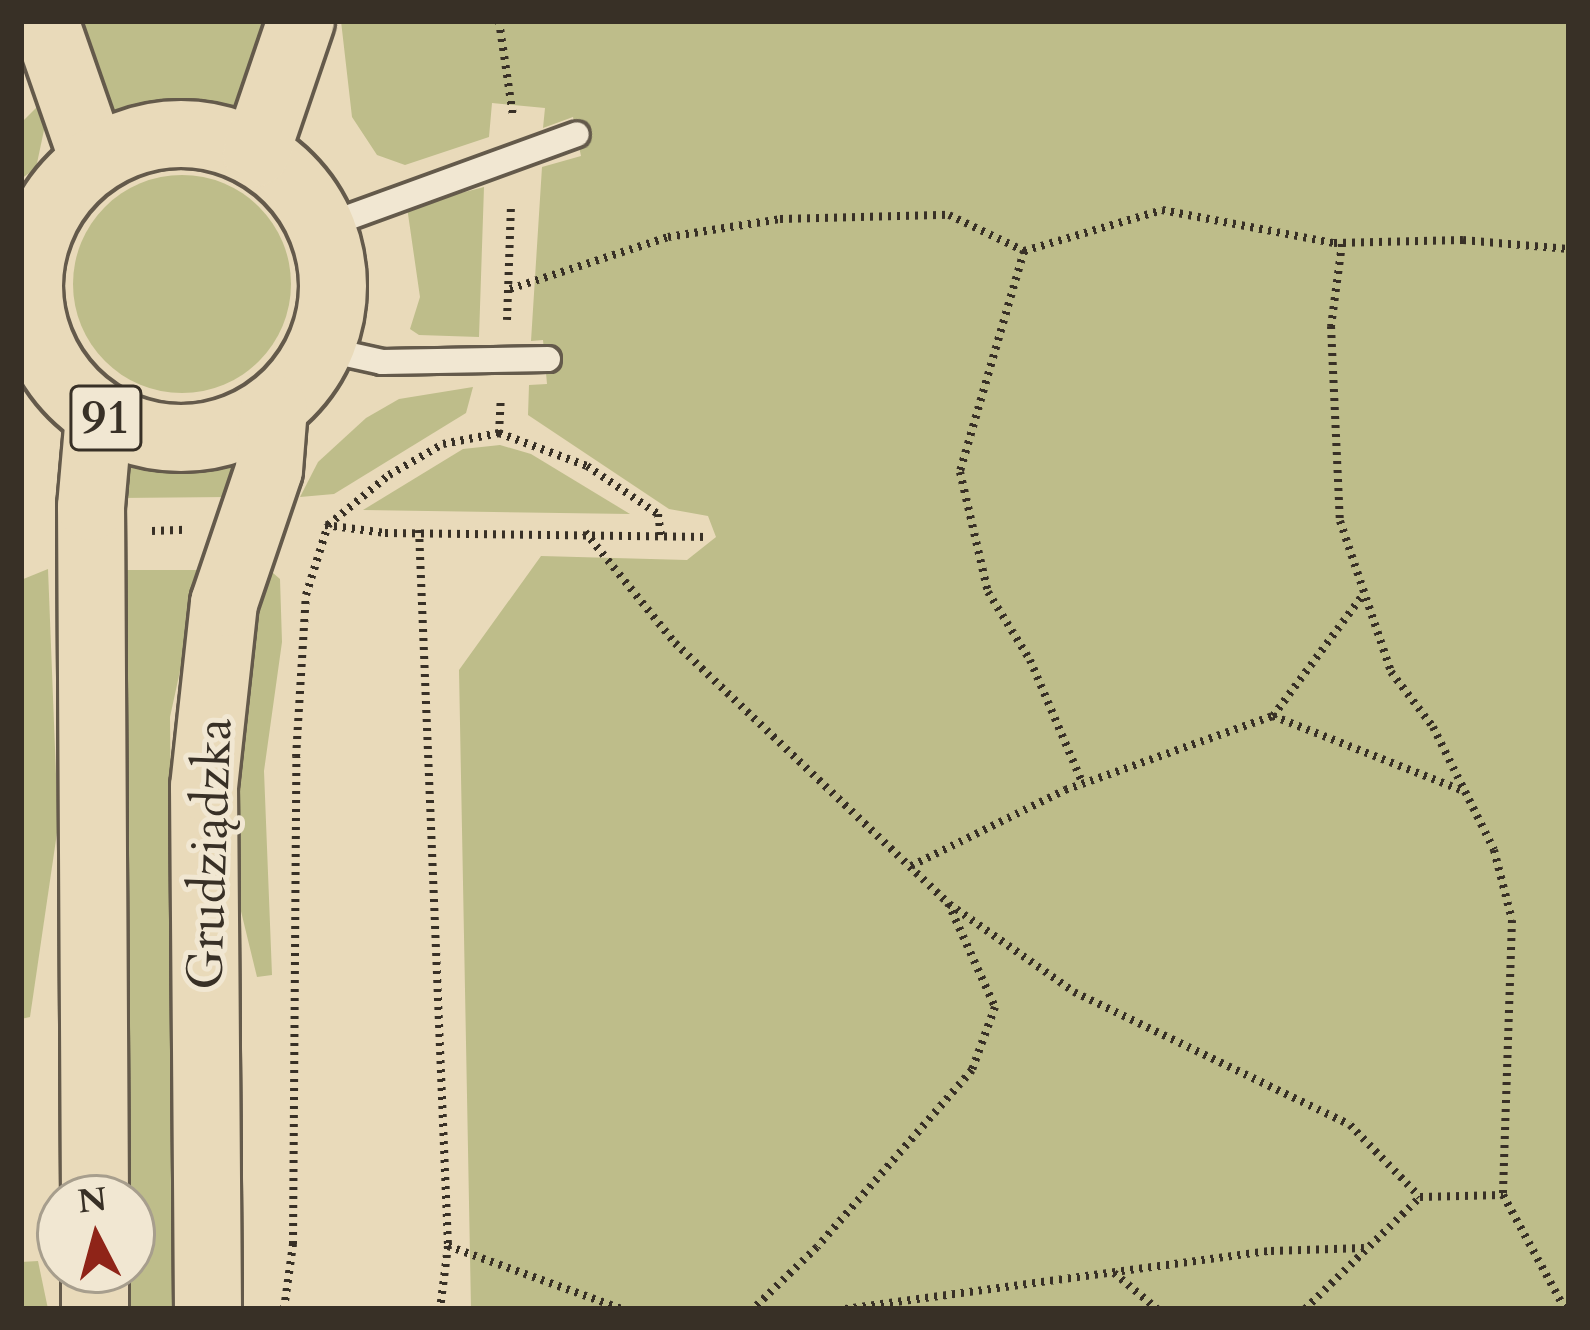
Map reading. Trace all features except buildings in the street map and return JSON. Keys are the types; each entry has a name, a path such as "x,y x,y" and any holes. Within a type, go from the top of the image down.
{"main road":[{"path":"21,68 42,21"},
{"path":"42,21 93,159"},
{"path":"256,153 302,21"},
{"name":"91","path":"178,133 256,153 296,184 322,226 334,275 319,348 274,408 229,431 185,439 141,434 99,415 74,395 30,340 30,232 93,159 178,133"},
{"name":"Grudziądzka","path":"208,1309 204,787 224,603 269,470 274,408"},
{"name":"91","path":"95,1174 92,528 99,415"}],"lane":[{"path":"322,226 577,134"},
{"path":"319,348 382,362 548,359"}],"path":[{"path":"499,21 514,106"},
{"path":"509,289 668,237 779,219 949,215 1024,251 1162,210 1342,244 1463,240 1569,249"},
{"path":"1342,244 1332,416 1340,521 1391,672 1433,727 1494,850 1512,920 1503,1195 1565,1309"},
{"path":"1024,251 960,472 988,592 1030,660 1083,784"},
{"path":"499,433 587,466 658,514 661,536"},
{"path":"284,1309 293,1244 296,757 306,595 328,525"},
{"path":"92,528 328,525 709,537"},
{"path":"419,530 448,1246 440,1309"},
{"path":"585,532 676,643 948,903 1074,992 1350,1125 1420,1197"},
{"path":"911,866 1083,784 1273,716 1362,596"},
{"path":"1273,716 1461,790"},
{"path":"753,1309 972,1070 995,1007 948,903"},
{"path":"1304,1309 1420,1197 1503,1195"},
{"path":"448,1246 622,1309"},
{"path":"845,1309 1112,1272 1364,1248"},
{"path":"1112,1272 1157,1309"}],"shaded area":[{"path":"80,21 270,21 247,109 161,100 98,115"},
{"path":"341,21 1569,21 1569,1309 471,1309 459,670 541,556 687,560 716,537 708,516 669,509 528,415 529,385 547,384 543,340 531,341 542,167 581,156 573,117 543,128 545,108 492,103 489,137 405,165 377,155 352,117"},
{"path":"42,102 48,111 36,168 21,179 21,123"},
{"path":"182,175 224,183 259,207 283,242 291,284 283,326 259,361 224,385 182,393 140,385 105,361 81,326 73,284 81,242 105,207 140,183"},
{"path":"484,187 479,337 419,335 410,329 420,297 407,207"},
{"path":"473,387 466,413 334,494 300,497 318,462 366,418 399,399"},
{"path":"500,445 531,454 630,514 363,510 463,449"},
{"path":"125,458 234,460 240,465 228,497 118,498"},
{"path":"266,567 280,579 282,642 264,771 272,975 257,977 238,899 236,738 251,612"},
{"path":"48,569 58,826 30,1017 21,1019 21,580"},
{"path":"116,570 202,570 170,717 176,1309 125,1309 126,1294 156,1294 156,1174 123,1174"},
{"path":"36,1261 36,1294 45,1294 48,1309 21,1309 21,1262"}]}
